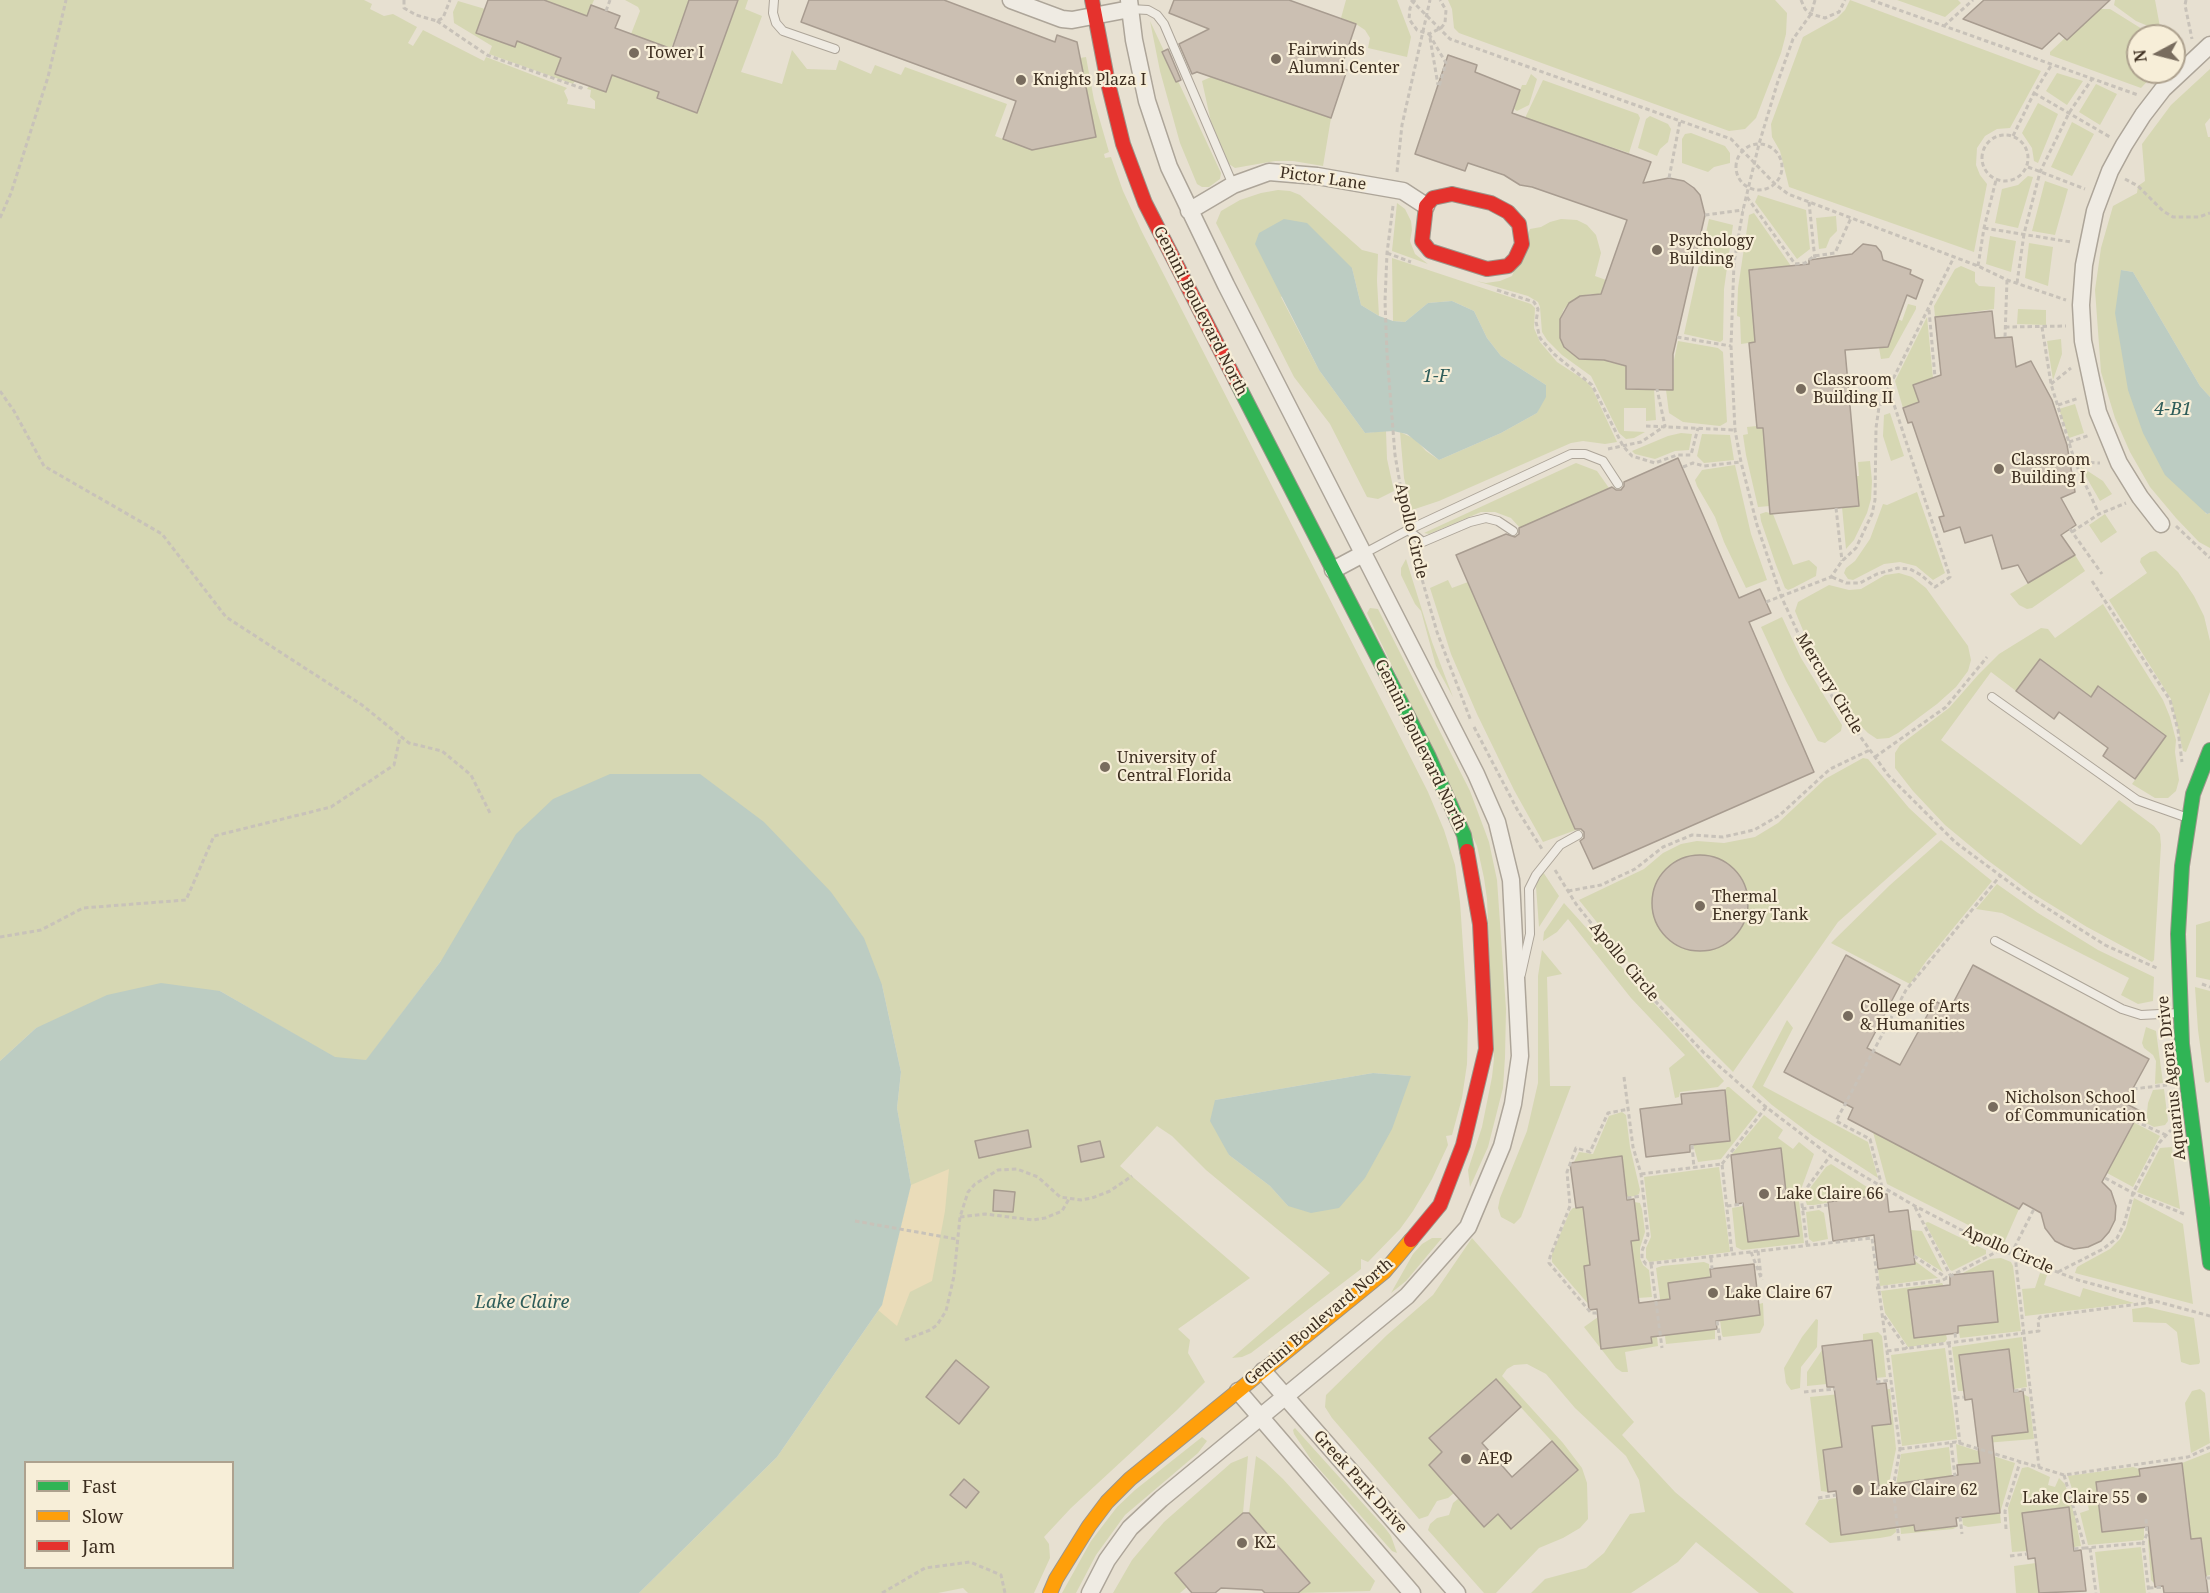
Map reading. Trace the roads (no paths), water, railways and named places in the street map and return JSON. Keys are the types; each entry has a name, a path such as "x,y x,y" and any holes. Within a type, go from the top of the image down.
{"street":[{"path":"1011,0 1062,19 1072,20 1093,8 1129,4 1147,101 1169,167 1189,212 1476,774 1497,822 1511,880 1518,993 1520,1056 1513,1104 1502,1146 1468,1227 1407,1296 1161,1499 1130,1528 1107,1560 1090,1593"},
{"name":"Gemini Boulevard North","path":"1050,1593 1071,1553 1107,1502 1130,1479 1384,1272 1440,1205 1463,1145 1486,1049 1480,924 1464,835 1429,757 1145,203 1123,144 1093,8"},
{"path":"2161,524 2140,497 2119,463 2104,430 2092,394 2085,358 2081,305 2087,244 2101,195 2124,145 2153,101 2210,45"},
{"name":"Pictor Lane","path":"1189,212 1233,185 1269,172 1317,176 1403,191 1426,207"},
{"path":"1452,194 1491,203 1508,212 1519,224 1522,244 1515,259 1508,266 1487,269 1430,251 1422,241 1426,207 1433,198 1452,194"},
{"path":"1332,570 1363,554"},
{"name":"Aquarius Agora Drive","path":"2210,750 2193,794 2182,866 2178,934 2180,1013 2187,1083 2204,1164 2205,1222 2210,1263"},
{"name":"Greek Park Drive","path":"1263,1371 1457,1593"},
{"name":"Greek Park Drive","path":"1238,1391 1412,1593"}],"lane":[{"path":"774,0 773,13 776,23 783,31 835,49"},
{"path":"1129,4 1157,15 1164,24 1233,185"},
{"path":"1363,554 1408,530 1570,454 1585,454 1603,461 1618,484"},
{"path":"1408,530 1423,542 1470,522 1486,518 1498,521 1513,531"},
{"path":"1992,697 2137,800 2189,818"},
{"path":"1518,993 1530,934 1529,889 1536,875 1560,845 1578,835"},
{"path":"1995,941 2122,1009 2141,1015 2180,1013"}],"water":[{"name":"1-F","path":"1284,219 1307,223 1352,268 1361,305 1379,316 1405,322 1428,303 1452,301 1474,311 1487,338 1501,356 1546,385 1546,397 1537,413 1501,433 1439,460 1407,434 1393,431 1365,433 1319,370 1255,244 1259,233"},
{"name":"4-B1","path":"2121,270 2133,272 2200,386 2210,397 2210,513 2207,514 2165,475 2143,433 2128,390 2115,313"},
{"name":"Lake Claire","path":"610,774 700,774 764,822 831,892 864,938 882,985 901,1072 897,1108 911,1185 882,1305 777,1457 639,1593 0,1593 0,1061 36,1028 107,995 161,983 220,991 335,1057 366,1060 441,961 516,834 553,799"},
{"path":"1373,1073 1411,1076 1392,1129 1365,1178 1339,1208 1311,1213 1288,1206 1270,1186 1229,1155 1210,1121 1215,1100"}],"place":[{"name":"Tower I","path":"634,53"},
{"name":"Fairwinds Alumni Center","path":"1276,59"},
{"name":"Knights Plaza I","path":"1021,80"},
{"name":"Psychology Building","path":"1657,250"},
{"name":"Classroom Building II","path":"1801,389"},
{"name":"Classroom Building I","path":"1999,469"},
{"name":"University of Central Florida","path":"1105,767"},
{"name":"Thermal Energy Tank","path":"1700,906"},
{"name":"College of Arts & Humanities","path":"1848,1016"},
{"name":"Nicholson School of Communication","path":"1993,1107"},
{"name":"Lake Claire 66","path":"1764,1194"},
{"name":"Lake Claire 67","path":"1713,1293"},
{"name":"AEΦ","path":"1466,1459"},
{"name":"Lake Claire 62","path":"1858,1490"},
{"name":"Lake Claire 55","path":"2142,1498"},
{"name":"ΚΣ","path":"1242,1543"}]}
